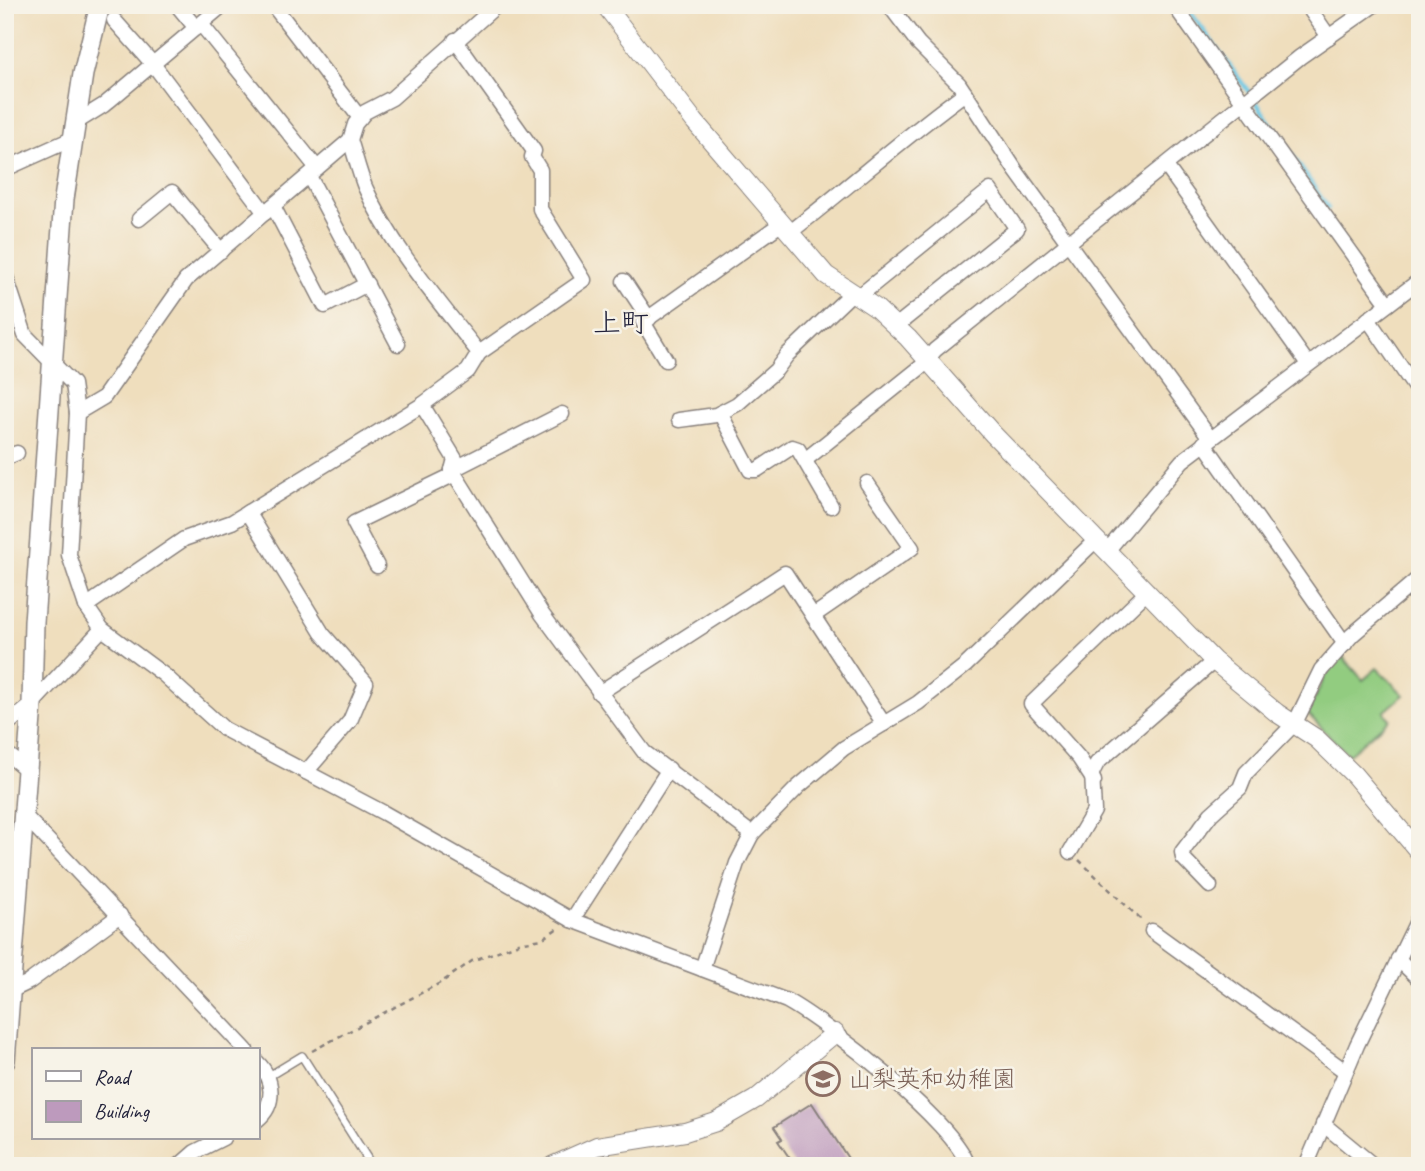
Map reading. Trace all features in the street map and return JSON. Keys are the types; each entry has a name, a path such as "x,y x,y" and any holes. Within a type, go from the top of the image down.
{"main road":[{"path":"5,1061 8,991 32,704 34,622 64,199 83,74 100,5"}],"street":[{"path":"177,5 198,26 313,172 398,344"},
{"path":"5,169 74,131 223,5"},
{"path":"273,5 360,118"},
{"path":"77,413 104,397 186,281 350,140 365,112 392,98 497,5"},
{"path":"605,5 695,122 826,275 896,326 993,434 1214,661 1277,713 1317,739 1354,775 1420,853"},
{"path":"889,5 965,93 1345,643"},
{"path":"1174,5 1249,100 1388,304"},
{"path":"1307,5 1329,37"},
{"path":"805,460 1068,244 1329,37 1374,5"},
{"path":"114,20 153,64 269,209 325,306 367,284"},
{"path":"86,606 184,540 232,522 422,405 468,371 479,353 584,281 540,209 540,170 532,157 534,151 455,40"},
{"path":"666,360 643,322 863,176 910,134 965,93"},
{"path":"350,140 365,186 383,220 407,258 479,353"},
{"path":"1166,166 1308,364"},
{"path":"680,420 720,413 737,404 854,295 990,190 1017,229 896,326"},
{"path":"139,219 172,192 221,251"},
{"path":"5,274 25,335 73,384 77,413 69,555 75,580 86,606 102,629 164,675 224,729 384,813 569,919 787,1001 813,1015 931,1114 951,1136 968,1166"},
{"path":"702,969 737,863 752,834 799,787 844,748 918,703 966,665 1101,546 1182,461 1420,280"},
{"path":"624,281 649,319"},
{"path":"1368,319 1420,395"},
{"path":"422,405 455,459 453,472 542,614 644,752 752,834"},
{"path":"720,413 750,470 757,470 792,447 798,449 831,506"},
{"path":"377,566 354,523 562,414"},
{"path":"813,616 912,548 867,483"},
{"path":"248,512 322,633 366,683 350,721 306,772"},
{"path":"599,693 785,573 884,724"},
{"path":"1209,886 1183,858 1182,852 1211,814 1240,788 1246,773 1295,723 1321,670 1345,643 1420,578"},
{"path":"1094,780 1079,758 1031,704 1147,591"},
{"path":"5,726 32,704 102,629"},
{"path":"1070,852 1094,811 1093,773 1097,763 1214,661"},
{"path":"5,752 27,770"},
{"path":"569,919 669,769"},
{"path":"24,815 244,1048"},
{"path":"8,991 29,982 120,915"},
{"path":"1306,1166 1345,1071 1420,915"},
{"path":"1152,931 1345,1071"},
{"path":"1398,959 1420,980"},
{"path":"552,1166 597,1146 685,1132 716,1122 756,1099 835,1033"},
{"path":"259,1064 269,1076 272,1085 269,1104 259,1117"},
{"path":"1323,1124 1374,1166"},
{"path":"183,1164 195,1152 219,1140"}],"lane":[{"path":"269,1076 302,1056 372,1166"}],"path":[{"path":"1070,852 1152,931"},
{"path":"302,1056 442,982 472,961 519,943 542,939 569,919"}],"green space":[{"path":"1342,656 1363,680 1377,668 1404,695 1384,712 1390,719 1348,755 1307,713 1329,669"}],"building":[{"path":"812,1103 853,1166 795,1166 778,1141 782,1139 774,1127"}],"waterway":[{"path":"1185,5 1254,99 1328,208"}],"place":[{"name":"山梨英和幼稚園","path":"823,1079"}],"district":[{"name":"上町","path":"621,322"}]}
